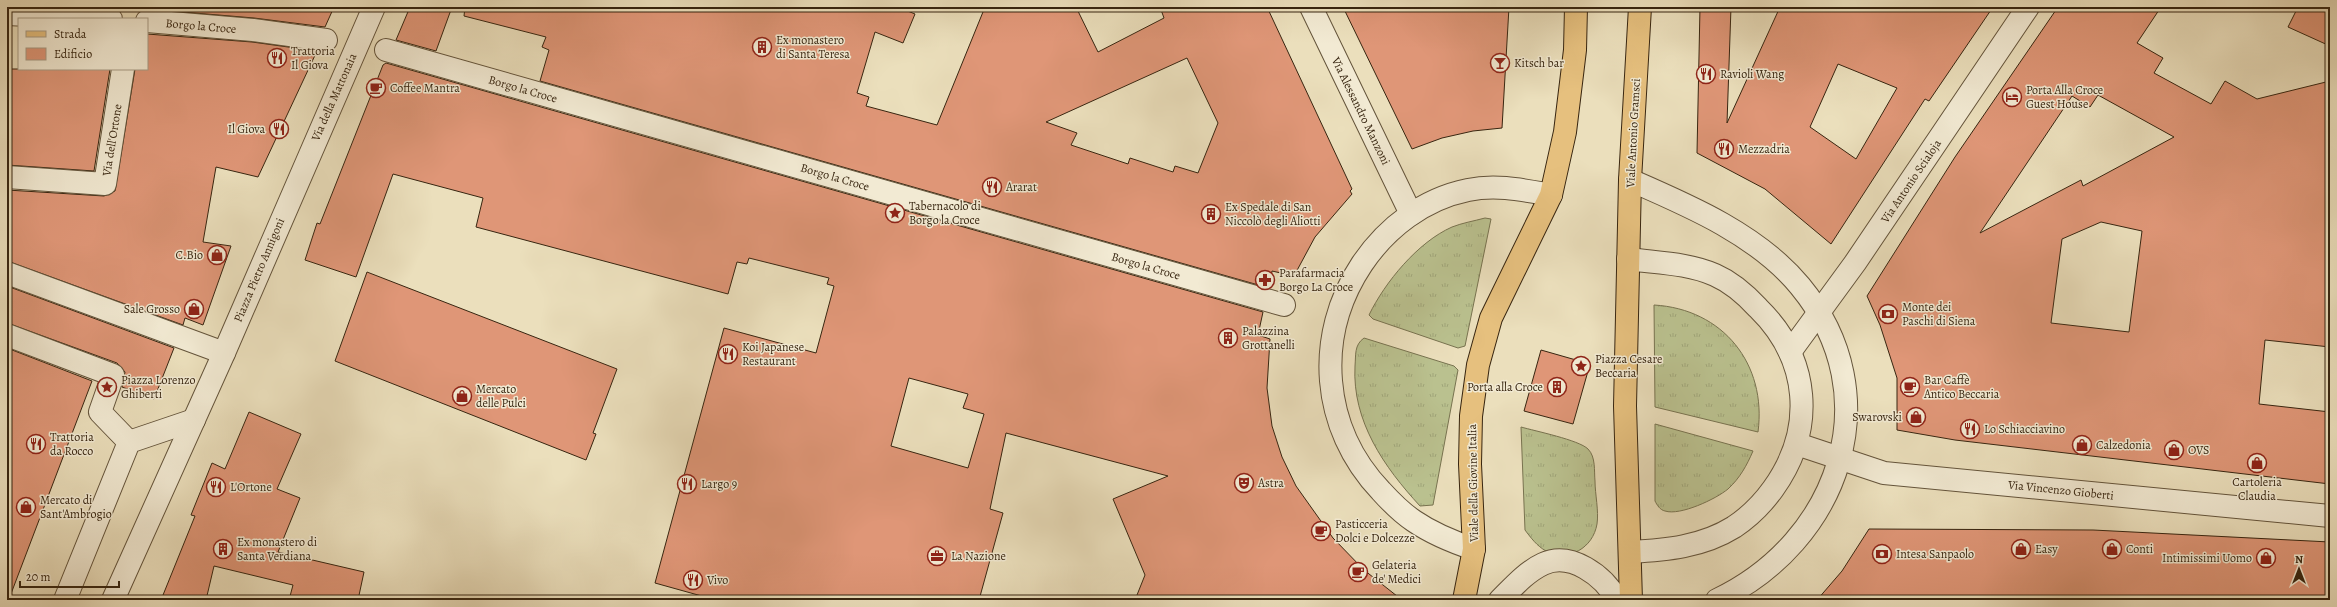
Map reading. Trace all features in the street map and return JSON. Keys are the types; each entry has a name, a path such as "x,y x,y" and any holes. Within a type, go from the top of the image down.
{"main road":[{"path":"1551,195 1566,125 1575,50 1576,7"},
{"name":"Viale Antonio Gramsci","path":"1628,260 1630,180 1640,7"},
{"name":"Viale della Giovine Italia","path":"1464,600 1474,549 1470,464 1471,416 1478,365 1491,318 1551,195"},
{"path":"1628,260 1625,406 1631,600"}],"street":[{"name":"Via della Mattonaia","path":"295,188 374,7"},
{"name":"Via Alessandro Manzoni","path":"1311,7 1411,214"},
{"name":"Via Antonio Scialoja","path":"1790,352 1819,314 2028,7"},
{"path":"7,14 90,18"},
{"name":"Borgo la Croce","path":"148,21 253,30 326,40"},
{"name":"Borgo la Croce","path":"386,50 1284,305"},
{"name":"Via dell'Ortone","path":"7,177 106,184 123,70"},
{"path":"1630,180 1721,224 1758,246 1800,286 1819,314 1835,342 1842,371 1846,403 1845,432 1840,460 1827,496 1809,524 1780,558 1758,576 1717,600"},
{"name":"Piazza Pietro Annigoni","path":"224,353 295,188"},
{"path":"1474,549 1436,534 1413,521 1395,506 1369,478 1344,437 1332,392 1330,359 1332,338 1345,294 1356,274 1377,243 1411,214 1429,202 1469,189 1515,188 1551,195"},
{"path":"1628,260 1689,267 1704,271 1724,280 1750,300 1764,314 1790,352 1799,375 1802,399 1801,422 1797,444 1779,480 1766,498 1735,526 1696,544 1630,552"},
{"path":"7,273 224,353 113,600"},
{"path":"7,335 121,378 100,412 129,442"},
{"path":"65,600 129,442 194,420"},
{"name":"Via Vincenzo Gioberti","path":"1797,444 1840,460 1884,473 2330,516"},
{"path":"1500,600 1532,570 1554,560 1574,563 1593,572 1605,582 1617,600"}],"green space":[{"path":"1485,218 1491,219 1465,346 1458,348 1373,319 1369,315 1384,289 1393,277 1427,242 1452,227"},
{"path":"1654,305 1679,309 1701,317 1720,329 1735,344 1747,363 1755,384 1759,407 1758,432 1655,407"},
{"path":"1364,338 1454,366 1458,370 1433,505 1420,506 1407,491 1383,459 1365,424 1359,406 1355,386 1357,347"},
{"path":"1655,424 1753,451 1740,476 1728,489 1698,506 1679,511 1665,511 1658,506 1655,501"},
{"path":"1521,427 1576,442 1591,452 1594,464 1597,524 1595,533 1591,540 1579,551 1563,555 1546,551 1532,539 1525,530"}],"building":[{"path":"147,7 334,7 325,27 254,18 147,9"},
{"path":"410,7 452,7 436,51 396,40"},
{"path":"465,7 898,7 915,14 903,43 875,32 857,93 869,97 866,106 937,125 985,7 1076,7 1098,52 1164,18 1160,7 1267,7 1352,189 1350,191 1352,194 1315,237 1294,276 1272,271 1269,288 540,81 549,50 542,47 546,37 464,16","holes":["1187,58 1218,123 1198,173 1175,166 1173,172 1130,158 1128,164 1071,145 1077,133 1046,122"]},
{"path":"1343,7 1509,7 1502,128 1473,131 1442,138 1412,149"},
{"path":"1700,7 1731,7 1727,123 1780,7 1993,7 1929,101 1925,99 1831,244 1765,189 1697,153","holes":["1838,64 1897,88 1856,159 1810,127"]},
{"path":"2058,7 2161,7 2137,43 2163,58 2154,73 2211,104 2225,81 2257,99 2330,81 2330,347 2265,340 2259,404 2330,412 2330,484 1955,440 1897,430 1897,378 1880,325 1867,296 1955,157","holes":["2098,95 2174,137 2083,186 2081,180 1980,233 2072,96 2090,107","2101,222 2142,231 2129,332 2051,323 2062,239"]},
{"path":"2298,7 2330,7 2330,46 2288,27"},
{"path":"148,34 252,42 317,51 258,177 216,167 203,242 231,246 203,325 185,318 183,325 7,261 7,190 104,196 115,191 135,70 148,70"},
{"path":"386,63 1263,312 1258,335 1270,339 1267,388 1272,426 1282,457 1296,486 1333,538 1364,570 1402,600 1135,600 1145,575 1113,499 1168,476 1006,433 990,509 1003,513 979,600 716,600 655,583 724,328 816,353 834,286 827,284 829,278 749,258 747,264 737,262 728,294 476,227 483,198 393,174 356,277 305,260 317,223 320,224 383,65","holes":["909,378 968,394 963,408 984,414 968,468 891,446"]},
{"path":"7,69 110,70 94,171 7,165"},
{"path":"367,272 617,369 593,433 596,434 586,460 335,361"},
{"path":"7,286 174,348 154,399 122,387 125,372 117,363 7,323"},
{"name":"Mercato di Sant'Ambrogio","path":"7,348 92,381 9,599 7,599"},
{"name":"Porta alla Croce","path":"1541,350 1590,364 1573,424 1524,411"},
{"path":"249,412 301,434 277,489 300,498 278,552 364,572 358,600 289,600 293,585 214,566 206,600 161,600 195,516 191,515 212,463 225,469"},
{"path":"1869,529 2093,530 2330,542 2330,600 1817,600 1842,571"}],"place":[{"name":"Ex monastero di Santa Teresa","path":"762,47"},
{"name":"Trattoria Il Giova","path":"277,58"},
{"name":"Kitsch bar","path":"1500,63"},
{"name":"Ravioli Wang","path":"1706,74"},
{"name":"Coffee Mantra","path":"376,88"},
{"name":"Porta Alla Croce Guest House","path":"2012,97"},
{"name":"Il Giova","path":"279,129"},
{"name":"Mezzadria","path":"1724,149"},
{"name":"Ararat","path":"992,187"},
{"name":"Tabernacolo di Borgo la Croce","path":"895,213"},
{"name":"Ex Spedale di San Niccolò degli Aliotti","path":"1211,214"},
{"name":"C.Bio","path":"217,255"},
{"name":"Parafarmacia Borgo La Croce","path":"1265,280"},
{"name":"Sale Grosso","path":"194,309"},
{"name":"Monte dei Paschi di Siena","path":"1888,314"},
{"name":"Palazzina Grottanelli","path":"1228,338"},
{"name":"Koi Japanese Restaurant","path":"728,354"},
{"name":"Piazza Cesare Beccaria","path":"1581,366"},
{"name":"Piazza Lorenzo Ghiberti","path":"107,387"},
{"name":"Porta alla Croce","path":"1557,387"},
{"name":"Bar Caffè Antico Beccaria","path":"1910,387"},
{"name":"Mercato delle Pulci","path":"462,396"},
{"name":"Swarovski","path":"1916,417"},
{"name":"Lo Schiacciavino","path":"1970,429"},
{"name":"Trattoria da Rocco","path":"36,444"},
{"name":"Calzedonia","path":"2082,445"},
{"name":"OVS","path":"2174,450"},
{"name":"Cartoleria Claudia","path":"2257,463"},
{"name":"Astra","path":"1244,483"},
{"name":"Largo 9","path":"687,484"},
{"name":"L'Ortone","path":"216,487"},
{"name":"Mercato di Sant'Ambrogio","path":"26,507"},
{"name":"Pasticceria Dolci e Dolcezze","path":"1321,531"},
{"name":"Ex monastero di Santa Verdiana","path":"223,549"},
{"name":"Easy","path":"2021,549"},
{"name":"Conti","path":"2112,549"},
{"name":"Intesa Sanpaolo","path":"1882,554"},
{"name":"La Nazione","path":"937,556"},
{"name":"Intimissimi Uomo","path":"2266,558"},
{"name":"Gelateria de' Medici","path":"1358,572"},
{"name":"Vivo","path":"693,580"}]}
